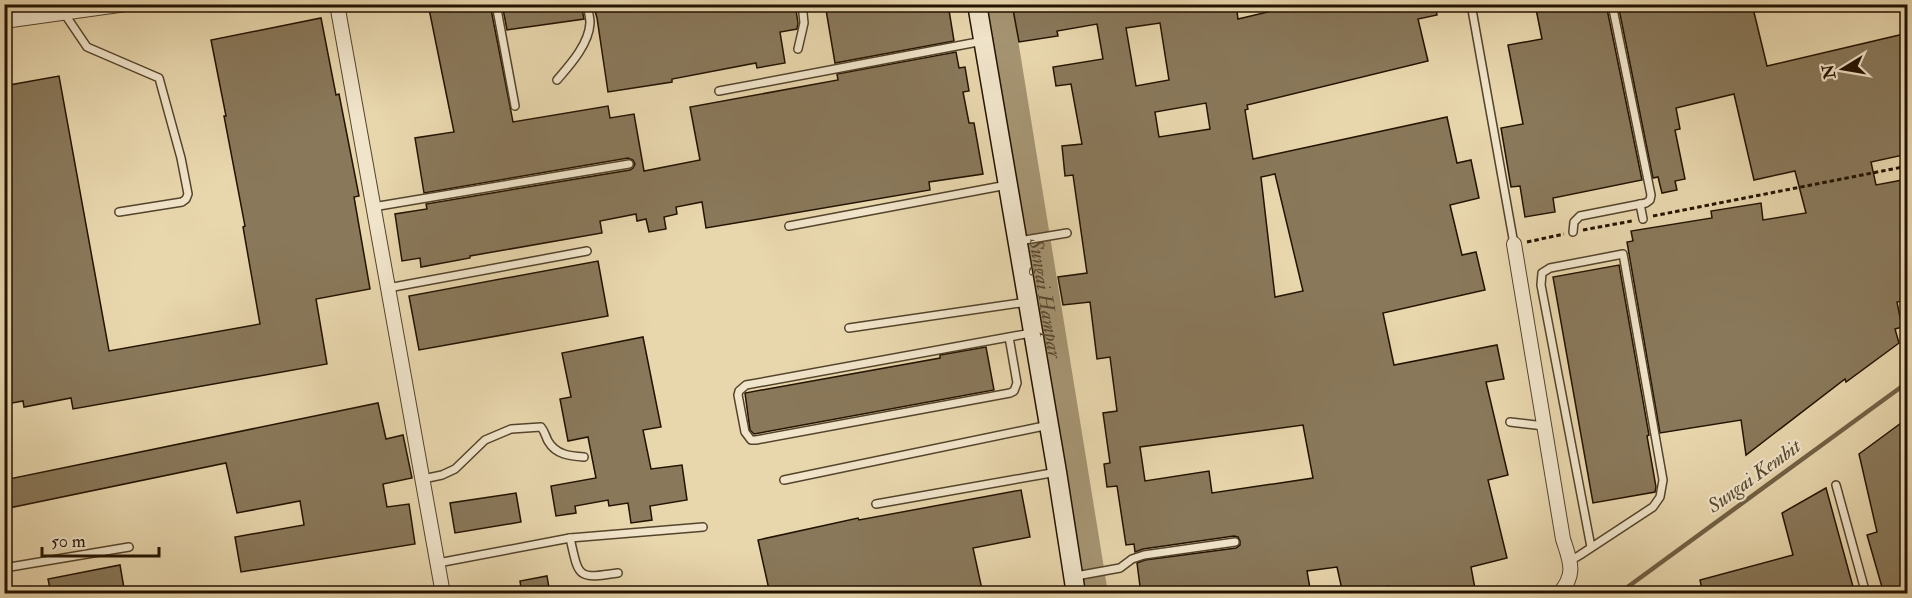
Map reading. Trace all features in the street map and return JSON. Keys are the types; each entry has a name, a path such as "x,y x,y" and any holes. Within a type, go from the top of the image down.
{"street":[{"path":"4,21 126,4"},
{"path":"337,4 443,594"},
{"path":"976,4 1007,185 1022,240 1028,302 1076,582"},
{"path":"1514,244 1563,539 1572,569 1566,585 1559,594"}],"lane":[{"path":"496,4 515,106"},
{"path":"557,80 575,60 584,42 590,24 587,4"},
{"path":"798,49 804,23 802,4"},
{"path":"1471,4 1514,244"},
{"path":"1573,232 1574,222 1580,216 1640,204 1650,200 1651,195 1612,4"},
{"path":"64,13 87,47 159,78 175,135 188,194 186,199 182,202 119,212"},
{"path":"719,91 983,41"},
{"path":"373,207 629,164"},
{"path":"789,226 1007,185"},
{"path":"1640,204 1643,219"},
{"path":"1022,240 1067,233"},
{"path":"388,288 587,251"},
{"path":"1570,561 1653,507 1660,497 1663,480 1623,254 1550,268 1542,273 1541,285 1591,547"},
{"path":"849,328 1028,302"},
{"path":"1009,337 1017,383 1014,391 1010,393 756,440 751,440 745,432 738,395 746,385 1033,332"},
{"path":"1510,422 1544,426"},
{"path":"784,480 1049,425"},
{"path":"423,479 442,475 455,468 485,440 511,429 541,427 550,444 559,452 569,456 584,457"},
{"path":"876,504 1057,472"},
{"path":"1836,485 1866,594"},
{"path":"438,563 570,538 703,527"},
{"path":"570,538 579,572 592,577 618,573"},
{"path":"1076,582 1101,571 1120,568 1132,559 1144,555 1235,542"},
{"path":"4,568 129,547"}],"path":[{"path":"1514,244 1908,166"}],"building":[{"path":"428,4 490,4 513,122 608,106 610,118 634,114 644,171 700,160 690,107 838,80 837,74 956,52 959,68 965,67 969,91 963,92 969,123 974,123 983,174 929,182 930,190 706,228 702,202 676,207 677,214 664,217 666,229 649,232 646,219 637,221 636,214 600,221 602,233 421,267 420,258 402,261 395,214 427,209 426,204 630,170 635,164 628,158 424,193 415,138 454,132"},
{"path":"502,4 581,4 584,19 507,30"},
{"path":"593,4 795,4 798,23 797,29 780,32 785,63 757,68 756,63 672,79 672,82 608,92"},
{"path":"825,4 948,4 954,41 835,63"},
{"path":"1012,4 1236,4 1238,19 1302,4 1435,4 1437,15 1418,19 1428,61 1247,105 1248,109 1245,110 1253,159 1447,117 1457,163 1471,160 1479,198 1450,205 1462,255 1476,252 1485,290 1383,313 1394,365 1497,345 1504,379 1486,382 1508,475 1488,480 1507,558 1471,567 1476,594 1390,594 1389,586 1358,594 1343,594 1337,567 1307,571 1311,594 1141,594 1137,563 1236,548 1240,545 1240,541 1234,536 1135,552 1134,544 1126,545 1117,486 1107,487 1104,464 1110,463 1103,413 1117,411 1110,357 1097,359 1090,302 1063,305 1058,277 1087,273 1073,175 1065,176 1062,146 1082,144 1071,84 1056,86 1053,67 1103,59 1097,24 1057,31 1058,36 1019,42","holes":["1160,23 1169,80 1136,86 1126,28","1206,103 1210,129 1159,137 1155,112","1275,174 1303,291 1275,297 1261,177","1303,425 1313,478 1212,493 1209,471 1145,481 1140,447"]},
{"path":"1535,4 1606,4 1642,180 1553,198 1555,212 1525,217 1520,186 1511,187 1501,128 1523,124 1508,45 1542,39"},
{"path":"1618,4 1752,4 1767,66 1908,33 1908,154 1871,162 1876,185 1908,179 1908,300 1897,302 1902,327 1895,329 1899,343 1846,382 1845,379 1746,455 1741,420 1660,433 1627,242 1633,241 1631,231 1712,218 1711,211 1761,203 1763,220 1806,213 1795,171 1754,180 1734,94 1676,108 1680,129 1675,130 1685,179 1675,181 1677,190 1662,193 1658,177 1653,178"},
{"path":"321,18 359,196 354,197 370,289 316,299 327,364 73,409 71,398 24,407 23,401 7,404 4,389 4,86 59,76 109,351 260,324 243,227 245,226 211,40"},
{"path":"598,261 608,316 419,350 409,296"},
{"path":"1619,265 1656,487 1655,492 1593,503 1553,277"},
{"path":"643,337 661,427 643,430 651,469 682,465 687,500 650,506 652,520 631,523 628,503 609,506 608,500 575,506 576,513 556,516 551,486 596,478 588,437 568,441 560,399 571,397 562,353"},
{"path":"986,347 994,390 754,434 750,430 745,393 940,358 940,355"},
{"path":"378,403 386,439 403,435 412,478 383,484 387,507 409,504 415,544 241,572 235,537 304,525 300,501 237,513 226,463 4,509 4,480"},
{"path":"1908,418 1908,594 1884,594 1867,535 1877,532 1859,454"},
{"path":"1826,488 1855,594 1703,594 1700,580 1793,555 1782,513"},
{"path":"1021,490 1030,537 973,548 983,594 770,594 758,540 858,518 859,520"},
{"path":"516,493 521,522 455,533 450,503"},
{"path":"120,565 125,594 51,594 48,579"},
{"path":"547,576 550,594 522,594 520,581"}],"waterway":[{"name":"Sungai Hampar","path":"998,4 1094,594"},
{"name":"Sungai Kembit","path":"1618,594 1908,382"}]}
